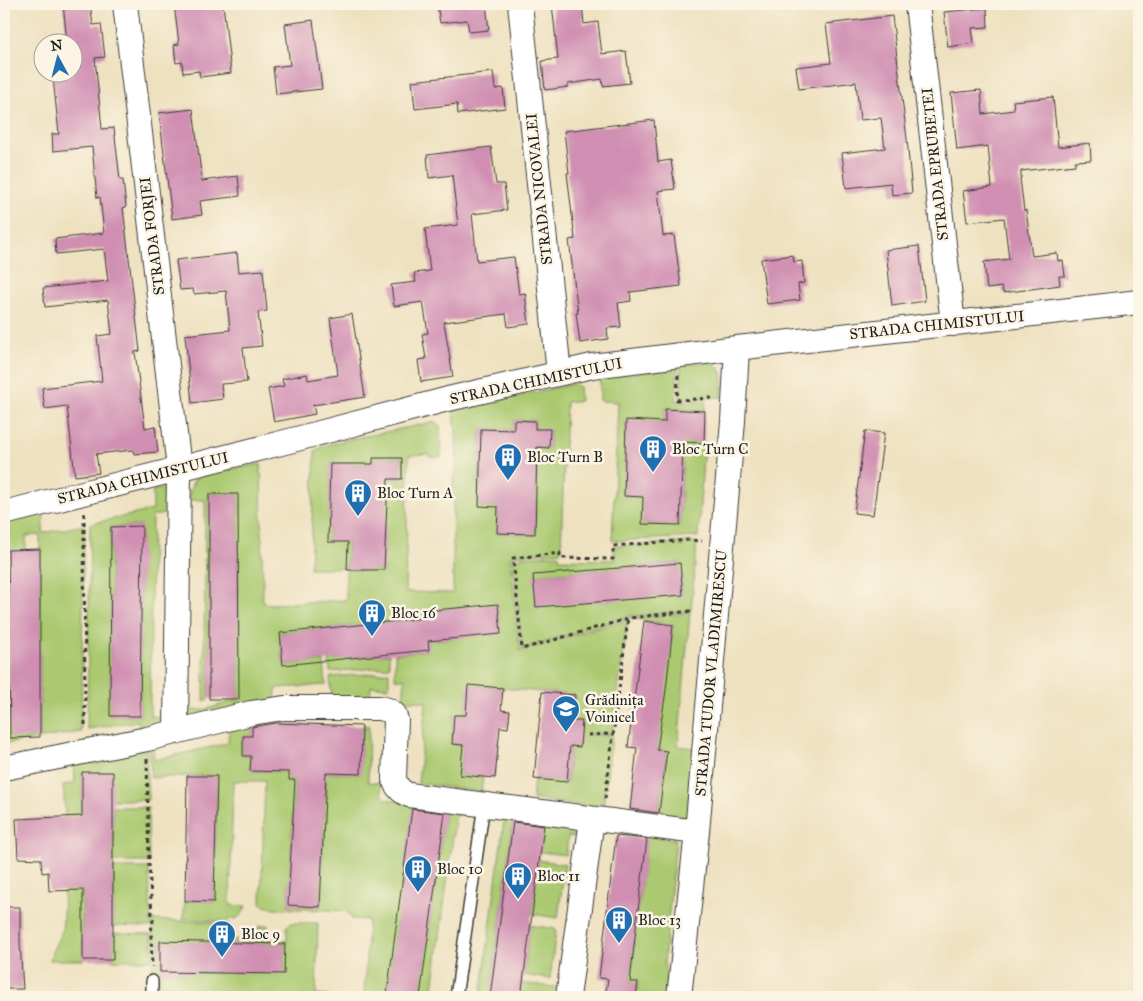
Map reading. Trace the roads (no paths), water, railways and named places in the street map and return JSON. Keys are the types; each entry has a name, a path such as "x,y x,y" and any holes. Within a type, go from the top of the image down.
{"street":[{"name":"STRADA FORJEI","path":"124,4 180,468 176,732"},
{"name":"STRADA NICOVALEI","path":"520,4 558,373"},
{"name":"STRADA EPRUBETEI","path":"917,4 953,324"},
{"name":"STRADA CHIMISTULUI","path":"4,512 448,399 592,366 1139,302"},
{"name":"STRADA TUDOR VLADIMIRESCU","path":"680,997 697,832 737,348"},
{"path":"4,768 147,739 251,713 284,708 380,708 394,714 396,720 394,779 399,790 403,793 697,832"},
{"path":"568,997 592,818"}],"lane":[{"path":"456,997 484,805"},
{"path":"152,981 152,997"}],"place":[{"name":"Bloc Turn C","path":"653,473"},
{"name":"Bloc Turn B","path":"508,481"},
{"name":"Bloc Turn A","path":"358,517"},
{"name":"Bloc 16","path":"372,637"},
{"name":"Grădinița Voinicel","path":"566,733"},
{"name":"Bloc 10","path":"418,893"},
{"name":"Bloc 11","path":"518,900"},
{"name":"Bloc 13","path":"619,944"},
{"name":"Bloc 9","path":"222,958"}]}
